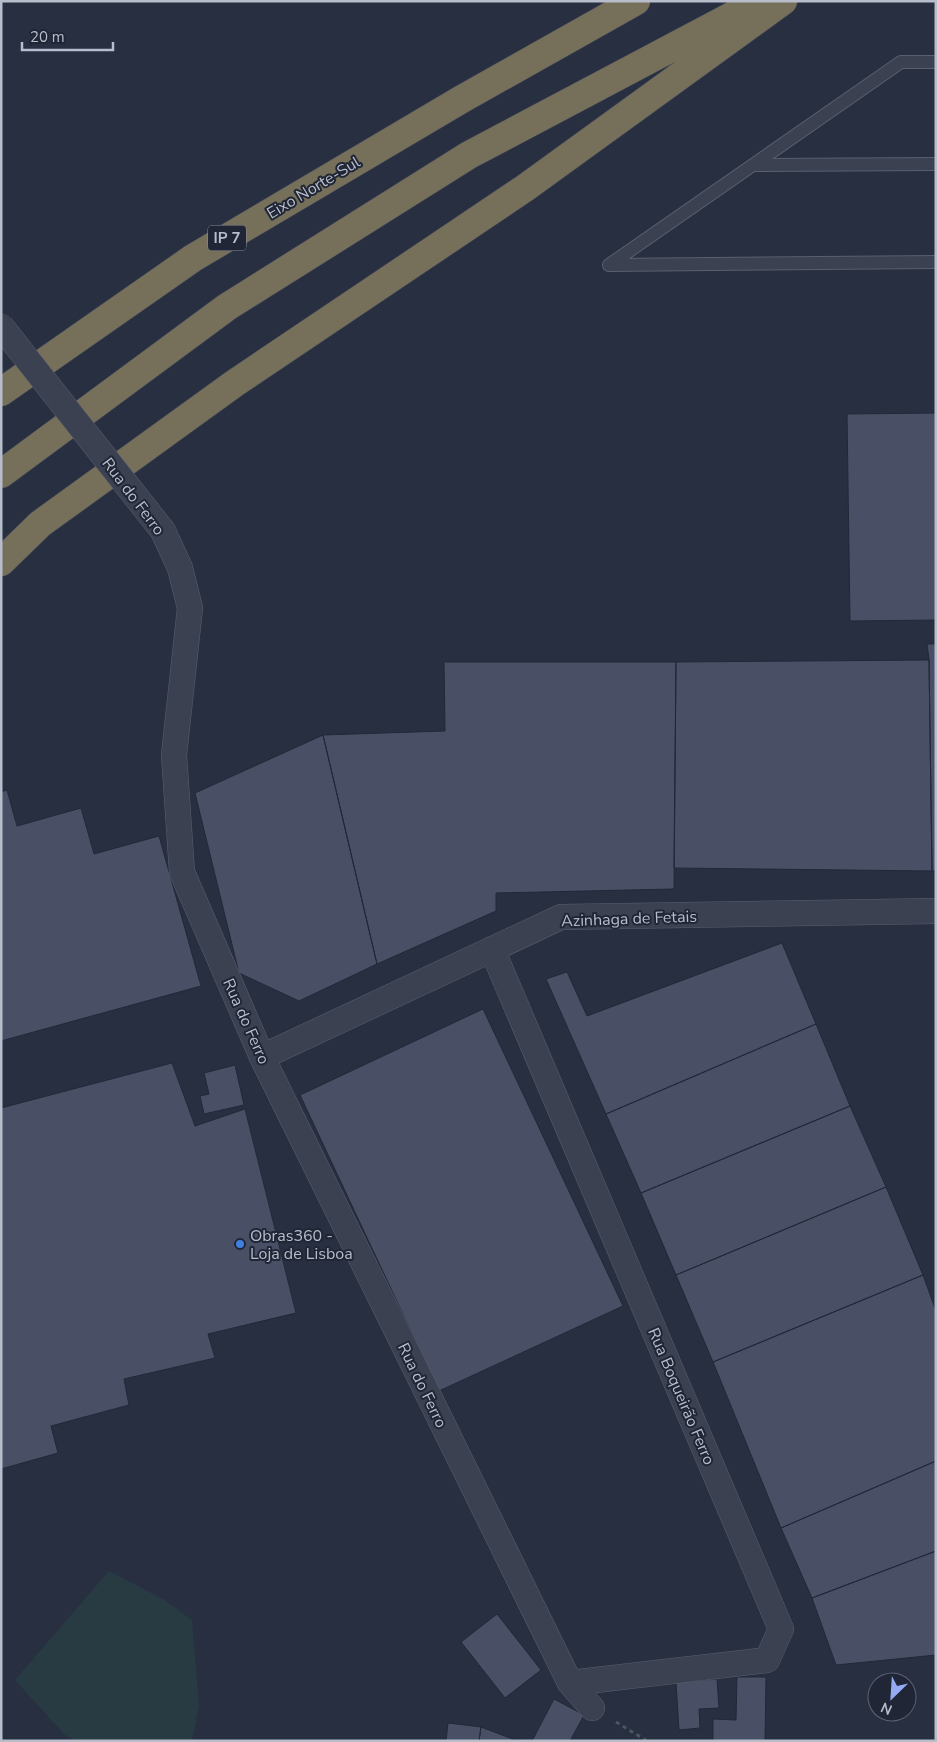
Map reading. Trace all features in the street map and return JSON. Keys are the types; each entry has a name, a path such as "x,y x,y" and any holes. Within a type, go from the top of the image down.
{"highway":[{"name":"Eixo Norte-Sul","path":"1,392 193,258 462,99 636,1"},
{"path":"1,474 227,307 461,160 759,1"},
{"path":"1,562 40,524 234,383 525,188 783,1"}],"street":[{"name":"Rua do Ferro","path":"1,326 163,531 180,568 190,608 174,755 182,872 262,1057 570,1684 592,1708"},
{"name":"Azinhaga de Fetais","path":"262,1057 561,918 936,911"},
{"name":"Rua Boqueirão Ferro","path":"492,950 781,1629 767,1660 570,1684"}],"lane":[{"path":"936,62 901,62 609,265 936,262"},
{"path":"753,165 936,164"}],"path":[{"path":"592,1708 647,1741"}],"shaded area":[{"path":"109,1571 163,1599 192,1620 199,1706 192,1741 76,1741 65,1735 15,1680"}],"building":[{"path":"936,413 936,620 850,621 847,414"},
{"path":"927,644 936,644 936,871 932,871 929,660"},
{"path":"929,660 932,871 674,868 676,662"},
{"path":"444,662 676,662 674,889 496,893 496,911 377,964 323,735 445,731"},
{"path":"323,735 377,964 299,1001 239,973 195,793"},
{"path":"7,790 17,826 81,808 94,854 159,836 201,986 1,1041 1,792"},
{"path":"782,943 816,1024 606,1114 546,979 567,972 587,1016"},
{"path":"483,1009 623,1306 439,1391 300,1095"},
{"path":"816,1024 850,1106 641,1193 606,1114"},
{"path":"172,1063 195,1126 245,1109 296,1313 208,1334 215,1358 124,1379 129,1405 51,1426 58,1453 1,1469 1,1108"},
{"path":"235,1065 244,1105 204,1114 200,1096 209,1094 204,1073"},
{"path":"850,1106 886,1187 676,1275 641,1193"},
{"path":"886,1187 923,1275 713,1362 676,1275"},
{"path":"923,1275 936,1311 936,1461 781,1528 713,1362"},
{"path":"936,1461 936,1551 812,1598 781,1528"},
{"path":"936,1551 936,1655 836,1665 812,1598"},
{"path":"497,1614 541,1670 505,1698 461,1642"},
{"path":"737,1677 766,1677 765,1741 713,1741 713,1719 736,1720"},
{"path":"717,1679 719,1708 699,1709 700,1728 679,1730 676,1682"},
{"path":"554,1699 584,1715 570,1741 532,1741"},
{"path":"448,1723 481,1727 479,1741 446,1741"},
{"path":"481,1727 518,1741 479,1741"}],"place":[{"name":"Obras360 - Loja de Lisboa","path":"240,1244"}]}
